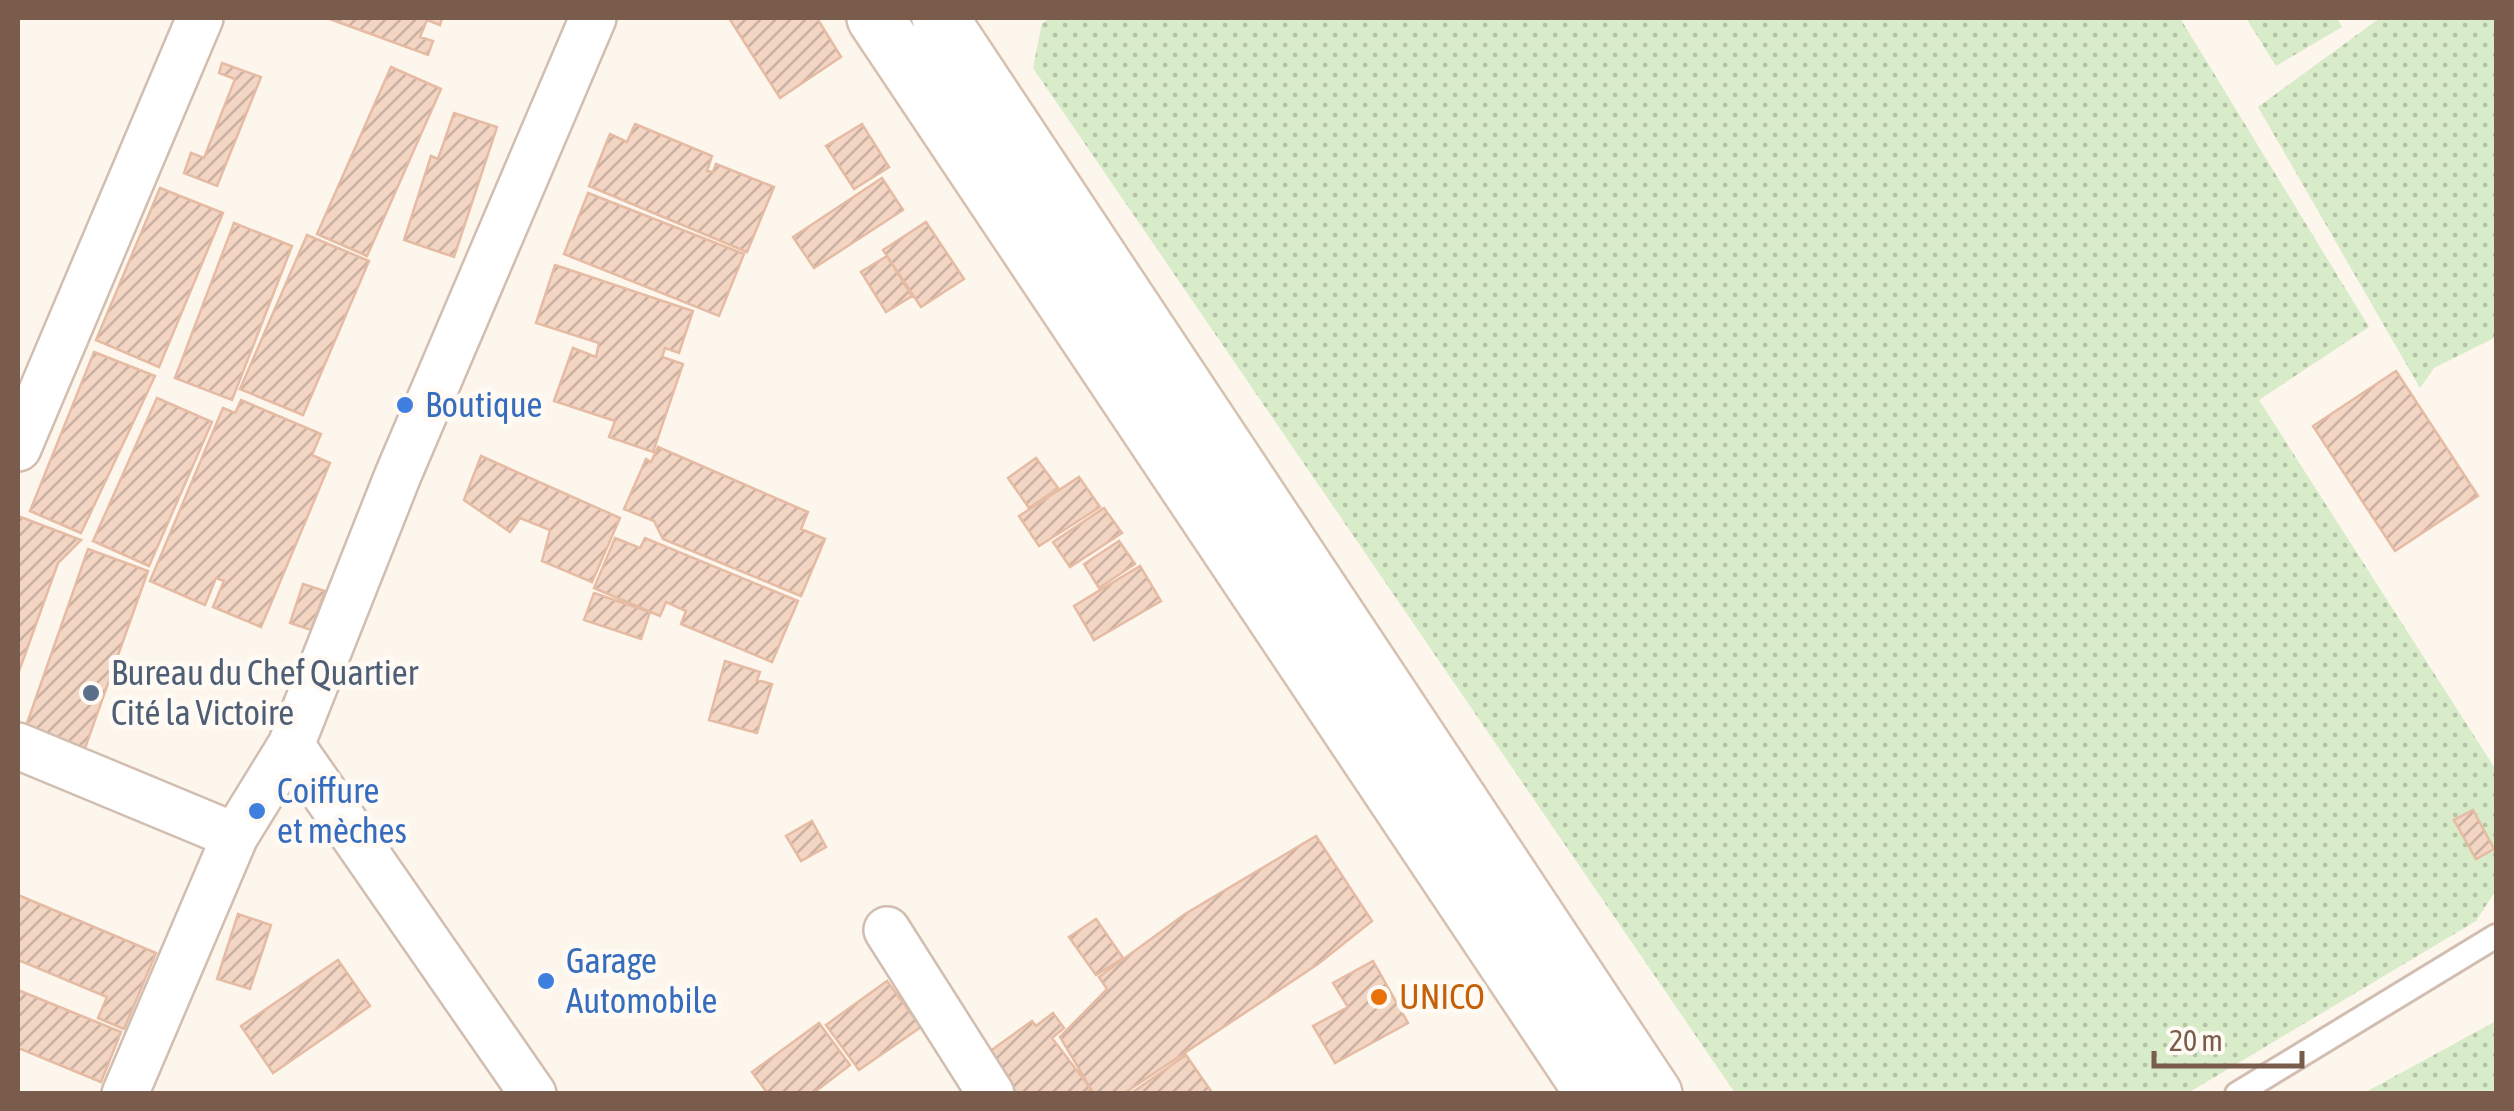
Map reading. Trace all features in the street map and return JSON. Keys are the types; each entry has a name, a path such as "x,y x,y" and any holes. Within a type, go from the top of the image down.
{"main road":[{"path":"952,22 1654,1094"},
{"path":"889,39 1578,1087"}],"street":[{"path":"18,448 200,18"},
{"path":"125,1094 235,836 291,746 398,475 593,18"},
{"path":"889,39 952,22"},
{"path":"18,746 235,836"},
{"path":"291,746 533,1094"},
{"path":"887,930 990,1094"}],"lane":[{"path":"2237,1094 2496,936"}],"green space":[{"path":"1051,18 2180,18 2369,327 2259,400 2496,770 2496,890 2476,921 2188,1093 1735,1093 1033,68 1042,23"},
{"path":"2246,18 2337,18 2342,27 2276,66"},
{"path":"2380,18 2496,18 2496,337 2434,368 2420,388 2258,107"},
{"path":"2496,1021 2496,1093 2364,1093"}],"building":[{"path":"327,18 442,18 440,25 427,20 420,37 433,41 428,55"},
{"path":"729,18 817,18 841,57 780,98"},
{"path":"222,63 261,77 217,186 184,173 191,153 204,158 235,79 219,73"},
{"path":"391,67 441,89 367,256 317,234"},
{"path":"454,113 497,127 454,257 404,240 431,156 438,159"},
{"path":"635,124 712,156 707,171 713,172 716,164 774,187 747,252 589,186 610,134 627,142"},
{"path":"862,124 889,167 854,189 826,146"},
{"path":"882,178 903,210 814,268 793,237"},
{"path":"160,188 223,213 159,367 96,340"},
{"path":"588,193 744,254 719,316 564,254"},
{"path":"926,222 964,279 921,307 883,250"},
{"path":"234,223 292,246 232,400 175,378"},
{"path":"307,235 369,261 303,415 240,389"},
{"path":"887,256 912,296 886,312 861,272"},
{"path":"555,265 693,311 679,353 665,348 662,357 683,364 653,452 609,437 615,421 554,401 573,348 596,357 599,343 536,323"},
{"path":"94,352 155,376 81,533 30,511"},
{"path":"2396,371 2478,496 2395,551 2313,426"},
{"path":"157,398 212,422 149,566 93,541"},
{"path":"241,400 321,434 312,455 330,463 261,627 213,607 224,581 216,578 205,605 150,581 223,408 235,413"},
{"path":"658,447 808,512 801,529 825,539 801,596 663,539 654,521 624,509 646,459 651,462"},
{"path":"481,456 620,518 592,582 542,561 550,530 520,518 510,532 464,500"},
{"path":"1036,458 1058,488 1029,508 1008,478"},
{"path":"1079,477 1100,507 1039,546 1019,516"},
{"path":"1104,508 1122,533 1070,567 1053,542"},
{"path":"18,516 81,540 58,563 18,674"},
{"path":"615,538 640,548 645,538 798,601 772,662 681,624 686,611 666,602 660,616 594,588"},
{"path":"1119,541 1135,564 1099,588 1084,564"},
{"path":"88,549 148,571 84,751 25,729"},
{"path":"1140,566 1161,601 1094,640 1074,606"},
{"path":"303,584 325,591 311,630 290,623"},
{"path":"594,593 650,612 641,639 584,620"},
{"path":"725,661 760,672 757,680 772,684 757,733 709,720"},
{"path":"2473,810 2494,849 2476,859 2454,820"},
{"path":"812,821 826,847 801,861 786,836"},
{"path":"1316,836 1372,921 1318,964 1123,1094 1094,1094 1060,1037 1107,989 1099,977 1185,914"},
{"path":"18,895 156,953 124,1029 98,1018 107,997 18,960"},
{"path":"238,914 271,925 250,989 217,979"},
{"path":"1096,919 1123,958 1096,975 1069,937"},
{"path":"338,960 370,1006 273,1073 241,1026"},
{"path":"1373,961 1408,1023 1335,1063 1313,1026 1348,1007 1333,983"},
{"path":"887,981 921,1027 859,1070 826,1025"},
{"path":"18,990 121,1032 101,1082 18,1048"},
{"path":"1053,1013 1064,1028 1052,1038 1091,1089 1085,1094 1010,1094 982,1057 1032,1021 1036,1026"},
{"path":"819,1023 850,1065 812,1094 768,1094 752,1072"},
{"path":"1186,1055 1213,1094 1130,1094"}],"place":[{"name":"Boutique","path":"405,405"},
{"name":"Bureau du Chef Quartier Cité la Victoire","path":"91,693"},
{"name":"Coiffure et mèches","path":"257,811"},
{"name":"Garage Automobile","path":"546,981"},
{"name":"UNICO","path":"1379,997"}]}
